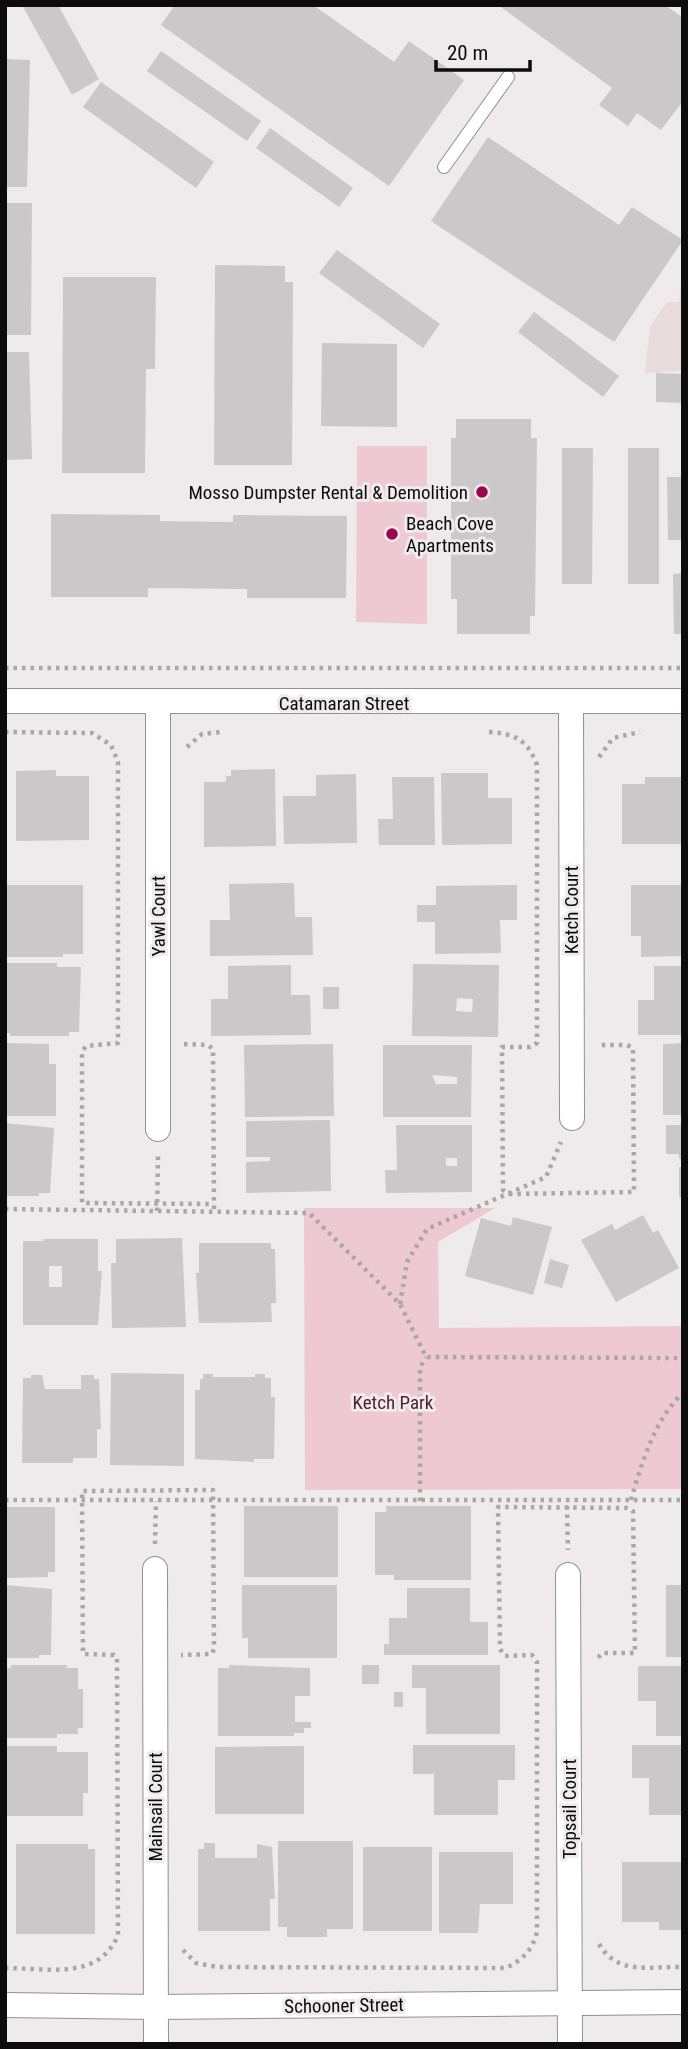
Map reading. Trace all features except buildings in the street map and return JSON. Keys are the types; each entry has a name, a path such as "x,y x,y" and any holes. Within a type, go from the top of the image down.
{"street":[{"name":"Catamaran Street","path":"5,701 683,701"},
{"name":"Ketch Court","path":"571,702 572,1118"},
{"name":"Yawl Court","path":"158,703 158,1129"},
{"name":"Mainsail Court","path":"155,1569 156,2044"},
{"name":"Topsail Court","path":"568,1575 570,2044"},
{"name":"Schooner Street","path":"5,2005 155,2007 683,2002"}],"lane":[{"path":"444,167 508,77"}],"path":[{"path":"5,668 683,668"},
{"path":"184,750 190,741 202,734 233,731"},
{"path":"5,732 92,733 111,745 118,762 118,1043 86,1046 82,1052 82,1202 214,1204"},
{"path":"487,732 512,734 526,743 537,765 537,1043 530,1047 502,1047 503,1190 510,1194 634,1192 633,1048 627,1045 600,1045 597,1038"},
{"path":"598,770 599,757 613,738 648,732"},
{"path":"179,1036 180,1043 208,1045 213,1049 214,1212"},
{"path":"400,1304 407,1262 427,1229 546,1177 572,1118"},
{"path":"157,1211 158,1129"},
{"path":"5,1209 309,1213 400,1304 426,1357"},
{"path":"426,1357 683,1358"},
{"path":"420,1501 420,1367 426,1357"},
{"path":"631,1500 643,1460 674,1400 683,1393"},
{"path":"5,1968 83,1968 98,1962 112,1950 118,1935 117,1659 114,1655 83,1654 82,1491 213,1490 214,1649 212,1654 179,1655 177,1663"},
{"path":"5,1500 683,1500"},
{"path":"567,1500 568,1575"},
{"path":"155,1569 156,1501"},
{"path":"178,1939 181,1949 196,1963 217,1967 506,1968 521,1961 533,1947 537,1931 537,1662 532,1655 505,1656 500,1649 498,1507 627,1508 633,1511 635,1653 602,1653 597,1659 597,1673"},
{"path":"596,1934 611,1962 626,1966 683,1967"}],"shaded area":[{"path":"683,261 683,371 645,373 650,326 667,302 679,302"}],"green space":[{"name":"Beach Cove Apartments","path":"357,446 427,446 427,624 356,622"},
{"name":"Ketch Park","path":"304,1208 495,1208 438,1242 439,1328 683,1326 683,1489 305,1490"}],"place":[{"name":"Mosso Dumpster Rental & Demolition","path":"482,492"},
{"name":"Beach Cove Apartments","path":"392,534"}]}
